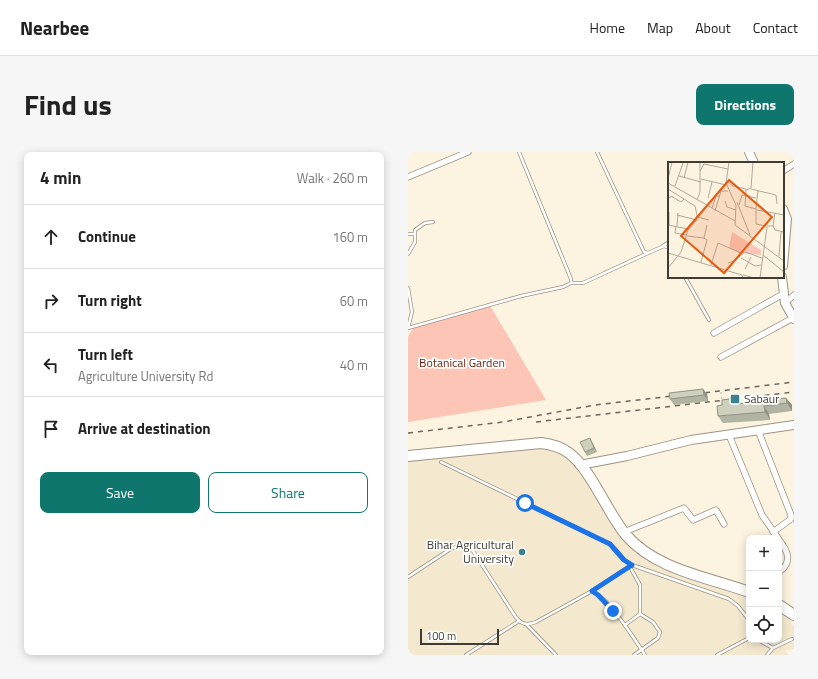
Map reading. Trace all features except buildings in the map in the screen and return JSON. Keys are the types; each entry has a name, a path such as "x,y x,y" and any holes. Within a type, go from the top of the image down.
{"highway":[{"path":"408,456 540,443 561,448 570,453 580,465 624,532 650,556 670,566 746,591"},
{"path":"782,606 792,611"}],"street":[{"path":"408,177 468,152"},
{"path":"749,152 754,162"},
{"path":"784,170 794,164"},
{"path":"784,259 790,217"},
{"path":"721,357 793,319 782,294 782,278"},
{"path":"714,333 782,294"},
{"path":"785,303 794,296"},
{"path":"580,465 627,456 691,440 794,425"},
{"path":"758,430 791,515 789,522 774,532"},
{"path":"729,435 762,515 776,535"},
{"path":"624,532 684,508 693,520 716,510 724,524"},
{"path":"782,544 786,550 788,557 786,566 782,569"}],"lane":[{"path":"519,152 571,279 570,283"},
{"path":"597,152 644,252 648,253"},
{"path":"408,254 415,242 414,234 420,226 433,222"},
{"path":"408,234 414,234"},
{"path":"408,288 412,312 408,328 521,296 562,288 570,283 583,283 662,247 668,243"},
{"path":"662,247 668,246"},
{"path":"686,278 709,320"},
{"path":"441,462 610,544 631,566 728,599 738,606 746,616"},
{"path":"408,577 452,548 466,545 473,550 519,621 526,624 556,655"},
{"path":"526,624 536,622 592,591 631,566"},
{"path":"631,566 640,585 640,614"},
{"path":"592,591 598,595 625,625 645,655"},
{"path":"625,625 640,614"},
{"path":"634,655 658,638 660,632 653,622 640,614"},
{"path":"466,655 519,621"},
{"path":"767,655 773,648 792,639"},
{"path":"717,655 723,654 746,640"},
{"path":"764,643 773,648"}],"path":[{"path":"721,392 723,406"}],"shaded area":[{"name":"Bihar Agricultural University","path":"541,446 557,450 569,457 581,471 615,528 629,546 643,558 746,594 746,643 782,643 782,609 784,610 794,627 794,649 785,650 788,655 408,655 408,460"}],"green space":[{"name":"Botanical Garden","path":"489,304 546,400 408,422 408,337 414,326"}],"railway":[{"path":"695,394 794,382"},
{"path":"536,422 794,392"},
{"path":"408,433 503,422 595,405 681,395"}],"place":[{"name":"Sabaur","path":"735,399"},
{"name":"Bihar Agricultural University","path":"522,552"}],"route":[{"path":"525,503 610,544 624,560 632,565 592,591 595,592 613,611"}]}
